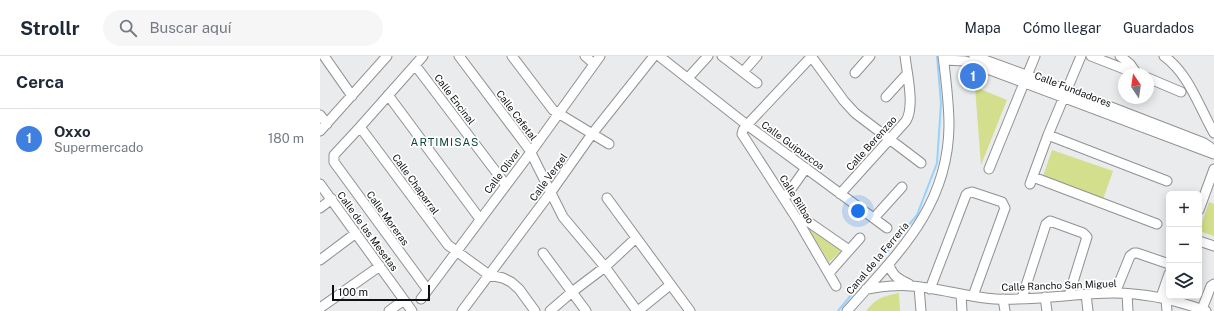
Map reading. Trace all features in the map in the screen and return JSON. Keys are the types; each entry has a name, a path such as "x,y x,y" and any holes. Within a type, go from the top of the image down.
{"street":[{"path":"324,56 352,96"},
{"path":"323,128 387,56"},
{"path":"360,127 423,56"},
{"name":"Calle Cafetal","path":"459,56 531,152 563,216 605,267 637,311"},
{"path":"512,56 557,114 609,144"},
{"path":"585,56 594,64"},
{"name":"Calle Olivar","path":"421,299 531,152 600,56"},
{"name":"Calle Vergel","path":"462,311 551,192 592,134 654,56"},
{"name":"Calle Guipuzcoa","path":"659,56 747,125 887,228"},
{"path":"688,78 708,56"},
{"path":"722,56 757,83"},
{"path":"743,72 756,56"},
{"path":"747,125 811,56 850,107 921,163"},
{"path":"855,73 870,56"},
{"name":"Calle Berenzao","path":"840,194 909,116 910,104 905,56"},
{"name":"Calle Fundadores","path":"974,56 1026,79 1127,117 1214,153"},
{"path":"989,169 1035,56"},
{"path":"1081,56 1048,135 1032,180 1157,224"},
{"path":"1091,56 1122,68"},
{"path":"1120,56 1133,68"},
{"path":"1164,56 1173,64 1183,77 1214,133"},
{"name":"Calle Fundadores","path":"944,58 969,62 1026,79"},
{"name":"Canal de la Ferrería","path":"847,311 889,265 921,223 934,195 942,174 947,149 949,126 944,58"},
{"name":"Calle Encinal","path":"415,65 506,185"},
{"path":"886,97 907,74"},
{"path":"1154,81 1181,92"},
{"path":"388,95 480,219"},
{"path":"320,115 323,128"},
{"name":"Calle Fundadores","path":"1127,117 1204,143 1210,147 1214,153"},
{"name":"Calle Bilbao","path":"747,125 743,130 744,138 784,199 836,286"},
{"name":"Calle Moreras","path":"360,127 334,155 334,162 427,290"},
{"name":"Calle Chaparral","path":"360,127 443,240 489,275 503,278 517,287 535,311"},
{"path":"1048,135 1167,181"},
{"path":"784,199 806,168"},
{"path":"1202,202 1214,169"},
{"name":"Calle de las Mesetas","path":"320,184 412,311"},
{"path":"874,218 902,187"},
{"path":"930,289 966,195 972,192 1002,202 1005,208 973,296"},
{"path":"1205,195 1214,199"},
{"path":"607,198 690,311"},
{"path":"320,208 332,199"},
{"path":"796,219 805,220 849,250"},
{"path":"1022,298 1046,224 1050,222 1083,234 1087,237 1070,295"},
{"path":"320,260 356,233"},
{"path":"550,311 605,267 636,238"},
{"path":"829,273 860,238"},
{"path":"1202,242 1214,246"},
{"path":"543,253 586,311"},
{"path":"1115,293 1130,256 1134,253 1166,263"},
{"name":"Calle Rancho San Miguel","path":"889,265 893,274 898,279 915,286 973,296 1003,299 1115,293 1164,298 1204,310"},
{"path":"320,308 380,266"},
{"path":"1204,310 1211,286 1214,284"},
{"path":"637,311 670,285"},
{"name":"Calle Rancho San Miguel","path":"866,289 892,286 915,286"},
{"path":"915,286 921,311"},
{"path":"1166,288 1164,298 1167,311"},
{"path":"961,294 962,311"},
{"path":"1086,294 1088,311"},
{"path":"1127,294 1128,311"},
{"path":"1045,297 1047,311"},
{"path":"1003,299 1005,311"},
{"path":"389,311 404,300"}],"green space":[{"path":"975,87 1007,100 981,165"},
{"path":"1052,150 1113,171 1102,202 1042,179"},
{"path":"1209,202 1214,204 1214,236 1202,232 1202,222"},
{"path":"809,229 841,251 829,262"},
{"path":"899,293 900,311 866,311 880,298"}],"waterway":[{"path":"838,311 917,215 937,163 941,103 937,56"}],"place":[{"name":"Oxxo","path":"973,76"}],"district":[{"name":"ARTIMISAS","path":"445,142"}]}
